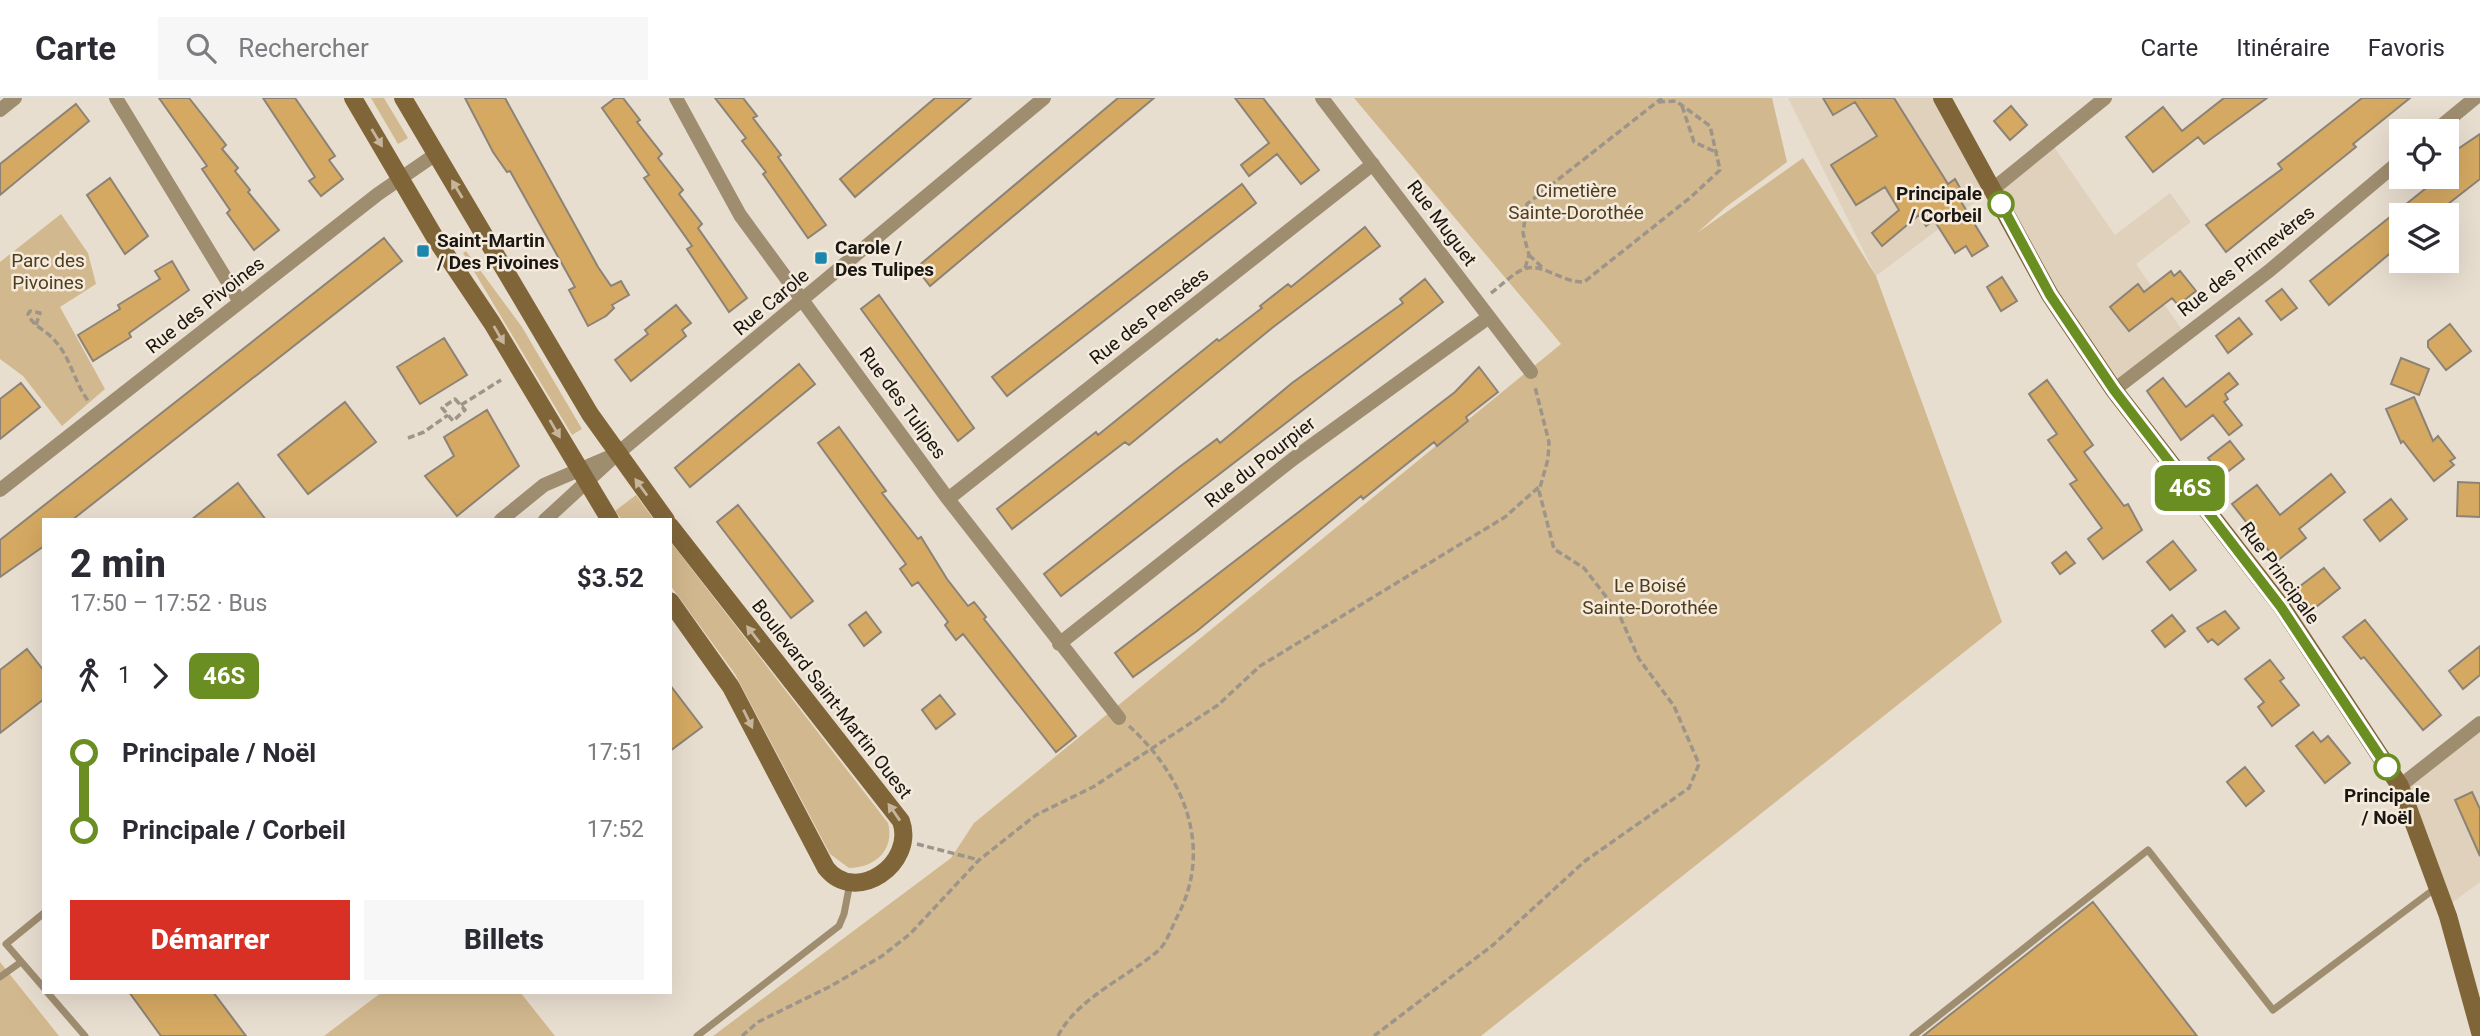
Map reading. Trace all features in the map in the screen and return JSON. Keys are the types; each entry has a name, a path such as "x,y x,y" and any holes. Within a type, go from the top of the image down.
{"street":[{"path":"0,110 15,98"},
{"path":"116,98 240,302"},
{"path":"353,98 437,241 492,323 609,518"},
{"path":"403,98 590,414 665,518"},
{"name":"Rue des Tulipes","path":"676,98 740,215 948,499 1119,718"},
{"name":"Rue Carole","path":"503,518 544,485 583,477 618,453 1044,98"},
{"name":"Rue Muguet","path":"1322,98 1531,372"},
{"name":"Rue Principale","path":"1942,98 2050,295 2114,390 2281,607 2400,786 2437,887 2480,1031"},
{"path":"1993,189 2105,98"},
{"path":"2450,119 2475,98"},
{"name":"Rue des Pivoines","path":"0,490 240,302 436,154"},
{"name":"Rue des Pensées","path":"948,499 1373,164"},
{"name":"Rue des Primevères","path":"2114,390 2269,271 2389,170"},
{"name":"Rue du Pourpier","path":"1059,644 1293,459 1489,317"},
{"path":"547,518 583,477"},
{"name":"Boulevard Saint-Martin Ouest","path":"672,529 890,805 903,825 903,841"},
{"path":"672,604 731,687 826,868 835,878 850,883 867,882 884,872 896,858 903,841"},
{"path":"2400,786 2480,723"}],"lane":[{"path":"1913,1036 2148,850 2273,1010 2437,887"},
{"path":"697,1036 839,926 850,883"},
{"path":"42,914 3,945 42,986"},
{"path":"0,977 21,962"},
{"path":"49,994 85,1036"},
{"path":"70,1036 79,1029"}],"path":[{"path":"1660,100 1676,101 1682,105 1710,125 1720,170 1711,179 1584,282 1569,283 1543,268 1529,255 1523,233 1527,204 1660,100"},
{"path":"1682,105 1694,142 1718,153"},
{"path":"1478,303 1525,268 1529,255"},
{"path":"1525,268 1543,268"},
{"path":"36,325 40,313 30,311 27,318 59,344 79,389 90,404"},
{"path":"1374,1036 1493,945 1585,861 1689,788 1699,764 1674,706 1639,659 1618,612 1584,568 1554,549 1545,518 1541,486 1549,442 1531,372"},
{"path":"460,405 500,380"},
{"path":"455,399 460,405 465,410 453,421 442,408 455,399"},
{"path":"408,438 424,432 448,415"},
{"path":"741,1036 758,1022 831,986 881,956 910,934 979,860 1036,815 1093,787 1218,705 1260,666 1505,517 1541,486"},
{"path":"1058,1036 1064,1024 1101,992 1162,948 1188,897 1195,844 1182,797 1153,747 1119,718"},
{"path":"903,841 948,850 979,860"}],"shaded area":[{"path":"1788,98 1942,98 1993,189 2050,141 2115,235 2170,193 2191,222 2136,264 2185,334 2114,390 1992,189 1876,276"},
{"path":"2480,723 2480,882 2445,908 2400,786"}],"green space":[{"path":"371,98 384,98 408,138 398,144"},
{"name":"Le Boisé Sainte-Dorothée","path":"1354,98 1772,98 1787,162 1726,207 1697,233 1803,158 1876,276 2002,622 1481,1036 713,1036 951,858 974,823 1561,344"},
{"name":"Parc des Pivoines","path":"61,214 88,253 96,284 60,307 105,389 62,426 23,376 0,359 0,262"},
{"path":"466,251 522,327 582,429 572,435 463,253"},
{"path":"636,495 653,518 620,518 615,511"},
{"path":"672,544 888,823 889,841 886,849 875,861 849,868 830,854 735,674 672,588"},
{"path":"0,962 59,1036 0,1036"},
{"path":"379,994 522,994 555,1036 324,1036"}],"building":[{"path":"159,98 189,98 226,145 222,149 238,168 235,171 250,190 248,192 279,230 254,250 227,213 230,210 202,169 207,166"},
{"path":"263,98 295,98 335,156 329,160 343,179 321,196 309,181 315,177"},
{"path":"465,98 505,98 598,267 611,286 621,281 629,295 612,305 614,308 606,316 588,326 569,290 575,287 510,171 507,172 493,152"},
{"path":"615,98 623,98 640,120 637,122 662,154 658,158 683,190 679,194 702,224 698,228 747,298 729,312 687,249 692,246 644,178 649,175 602,108"},
{"path":"715,98 743,98 757,116 753,118 781,155 778,157 826,225 808,238 763,174 766,172 742,141 746,138"},
{"path":"935,98 971,98 855,197 840,179"},
{"path":"1118,98 1154,98 930,286 916,268"},
{"path":"1235,98 1263,98 1319,170 1301,184 1277,154 1249,176 1241,165 1269,143"},
{"path":"1823,98 1894,98 1948,184 1955,179 1965,197 1960,200 1988,246 1972,256 1966,246 1955,253 1934,220 1926,226 1919,215 1882,246 1872,233 1899,210 1885,187 1856,205 1831,165 1877,136 1855,102 1833,115"},
{"path":"2224,98 2267,98 2204,144 2198,137 2153,172 2126,137 2163,107 2182,131"},
{"path":"2362,98 2410,98 2353,144 2356,147 2226,252 2206,225 2282,169 2278,164"},
{"path":"76,104 89,121 0,195 0,164"},
{"path":"2011,106 2027,125 2010,140 1994,121"},
{"path":"2480,134 2480,179 2449,203 2408,203 2425,189 2459,189 2459,148"},
{"path":"110,178 148,236 125,254 87,195"},
{"path":"1242,184 1256,203 1007,396 992,377"},
{"path":"2389,218 2389,254 2329,305 2310,281"},
{"path":"1365,227 1380,246 1272,328 1129,445 1125,442 1012,529 997,509 1096,432 1098,435 1217,339 1219,341 1262,308 1260,306 1288,284 1291,287"},
{"path":"384,238 402,261 75,518 42,518 42,547 0,577 0,540"},
{"path":"172,261 189,290 129,333 131,337 93,361 78,335 120,309 118,305 160,279 155,271"},
{"path":"2171,271 2174,276 2180,271 2196,291 2178,305 2172,298 2129,331 2110,307 2138,284 2144,292"},
{"path":"2002,277 2017,301 2001,311 1987,287"},
{"path":"1425,279 1443,302 1061,596 1044,574 1178,468 1217,439 1220,443 1292,383 1403,303 1400,299"},
{"path":"2282,289 2297,308 2281,320 2266,301"},
{"path":"879,295 974,428 958,441 861,309"},
{"path":"676,305 691,323 682,330 686,336 631,381 615,360 648,334 645,330"},
{"path":"2239,318 2252,334 2228,353 2216,336"},
{"path":"2450,324 2471,351 2446,370 2428,347 2428,341"},
{"path":"444,338 467,375 420,404 397,367"},
{"path":"2401,358 2429,369 2419,395 2391,384"},
{"path":"799,364 815,384 690,487 675,468"},
{"path":"1479,367 1498,392 1466,417 1468,421 1437,446 1434,442 1363,499 1361,496 1197,631 1133,677 1115,653 1455,392"},
{"path":"2229,373 2238,384 2225,394 2228,399 2224,402 2242,425 2229,435 2213,415 2181,440 2147,391 2163,378 2186,407"},
{"path":"2047,380 2093,445 2084,452 2124,506 2128,504 2142,530 2103,559 2088,539 2102,528 2070,484 2077,480 2048,440 2057,434 2029,394"},
{"path":"21,383 40,407 0,439 0,399"},
{"path":"2414,397 2433,441 2438,436 2455,458 2450,461 2454,465 2434,481 2403,441 2401,443 2386,409"},
{"path":"345,402 376,442 308,494 278,455"},
{"path":"487,410 519,466 457,516 425,476 454,456 444,437"},
{"path":"839,427 886,491 882,493 918,539 921,537 947,579 968,606 974,602 986,617 984,619 1076,736 1056,752 963,634 956,640 945,625 948,622 918,582 912,586 900,569 906,564 818,443"},
{"path":"2230,441 2244,459 2222,476 2208,458"},
{"path":"2331,474 2345,492 2299,529 2306,538 2277,561 2232,504 2257,485 2280,515"},
{"path":"2458,482 2480,483 2480,517 2457,516"},
{"path":"238,483 264,518 194,518"},
{"path":"2391,499 2407,519 2380,541 2364,520"},
{"path":"738,505 813,601 791,618 717,522"},
{"path":"2173,541 2196,570 2170,590 2147,562"},
{"path":"2066,552 2075,563 2060,574 2052,563"},
{"path":"2324,568 2340,588 2311,611 2295,590"},
{"path":"2225,611 2239,628 2218,645 2212,639 2208,642 2197,628"},
{"path":"866,612 881,632 864,646 849,625"},
{"path":"2172,615 2185,631 2165,647 2152,631"},
{"path":"2365,620 2441,715 2423,730 2364,657 2361,659 2343,637"},
{"path":"2480,646 2480,675 2463,689 2449,671"},
{"path":"27,649 42,668 42,701 0,733 0,670"},
{"path":"2270,660 2284,678 2280,681 2299,705 2272,726 2258,707 2264,702 2245,679"},
{"path":"672,688 702,727 672,750"},
{"path":"940,695 955,714 936,729 922,710"},
{"path":"2313,732 2321,742 2328,736 2350,763 2325,783 2296,746"},
{"path":"2245,767 2264,791 2246,806 2227,782"},
{"path":"2472,792 2480,809 2480,856 2455,800"},
{"path":"2093,902 2197,1036 1923,1036"},
{"path":"130,994 214,994 246,1036 161,1036"}],"bus line":[{"name":"46S","path":"2001,204 2050,295 2114,390 2281,607 2387,767"}],"place":[{"name":"Principale / Corbeil","path":"2001,204"},
{"name":"Saint-Martin / Des Pivoines","path":"423,251"},
{"name":"Carole / Des Tulipes","path":"821,258"},
{"name":"Principale / Noël","path":"2387,767"}],"park label":[{"name":"Cimetière Sainte-Dorothée","path":"1576,201"}]}
